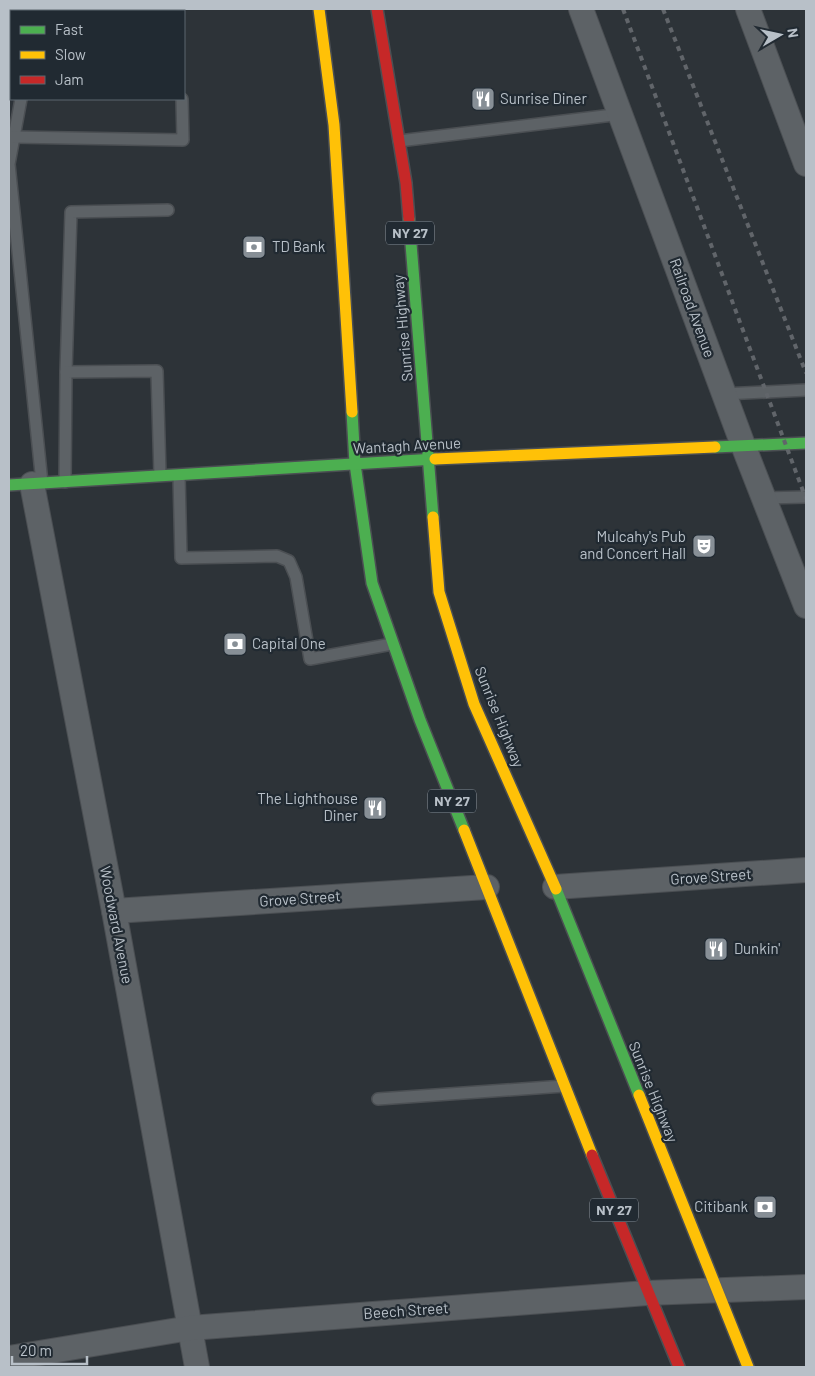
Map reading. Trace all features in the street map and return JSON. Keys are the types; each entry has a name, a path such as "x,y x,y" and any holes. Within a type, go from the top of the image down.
{"main road":[{"name":"NY 27","path":"319,9 334,124 355,464 372,583 392,644 487,887 647,1293 679,1367"},
{"name":"Sunrise Highway","path":"377,9 406,183 439,592 474,704 555,887 748,1367"},
{"name":"Wantagh Avenue","path":"27,484 428,459 806,442"}],"street":[{"name":"Railroad Avenue","path":"582,9 743,445 806,606"},
{"path":"748,9 806,164"},
{"name":"Woodward Avenue","path":"27,484 114,911 197,1367"},
{"name":"Grove Street","path":"555,887 806,870"},
{"name":"Grove Street","path":"114,911 487,887"},
{"name":"Beech Street","path":"9,1358 190,1328 647,1293 806,1287"}],"lane":[{"path":"21,100 9,164 21,280 27,484"},
{"path":"13,137 183,140 182,100"},
{"path":"399,141 620,114"},
{"path":"65,482 71,212 168,210"},
{"path":"9,281 21,280"},
{"path":"66,372 157,371 160,477"},
{"path":"724,394 806,390"},
{"path":"179,476 181,558 277,556 289,561 296,577 310,659 392,644"},
{"path":"764,498 806,497"},
{"path":"378,1099 566,1086"}],"railway":[{"path":"623,9 806,499"},
{"path":"663,9 806,373"}],"traffic: fast":[{"path":"409,219 433,517"},
{"path":"352,412 355,464 372,583 420,720 464,830"},
{"path":"715,447 806,443"},
{"path":"9,485 435,459"},
{"path":"556,889 639,1095"}],"traffic: slow":[{"path":"319,9 334,125 352,412"},
{"path":"435,459 715,447"},
{"path":"433,517 439,592 474,704 556,889"},
{"path":"464,830 592,1155"},
{"path":"639,1095 748,1367"}],"traffic: jam":[{"path":"377,9 406,183 409,219"},
{"path":"592,1155 679,1367"}],"place":[{"name":"Sunrise Diner","path":"483,99"},
{"name":"TD Bank","path":"254,247"},
{"name":"Mulcahy's Pub and Concert Hall","path":"704,546"},
{"name":"Capital One","path":"235,644"},
{"name":"The Lighthouse Diner","path":"375,808"},
{"name":"Dunkin'","path":"716,949"},
{"name":"Citibank","path":"765,1207"}]}
